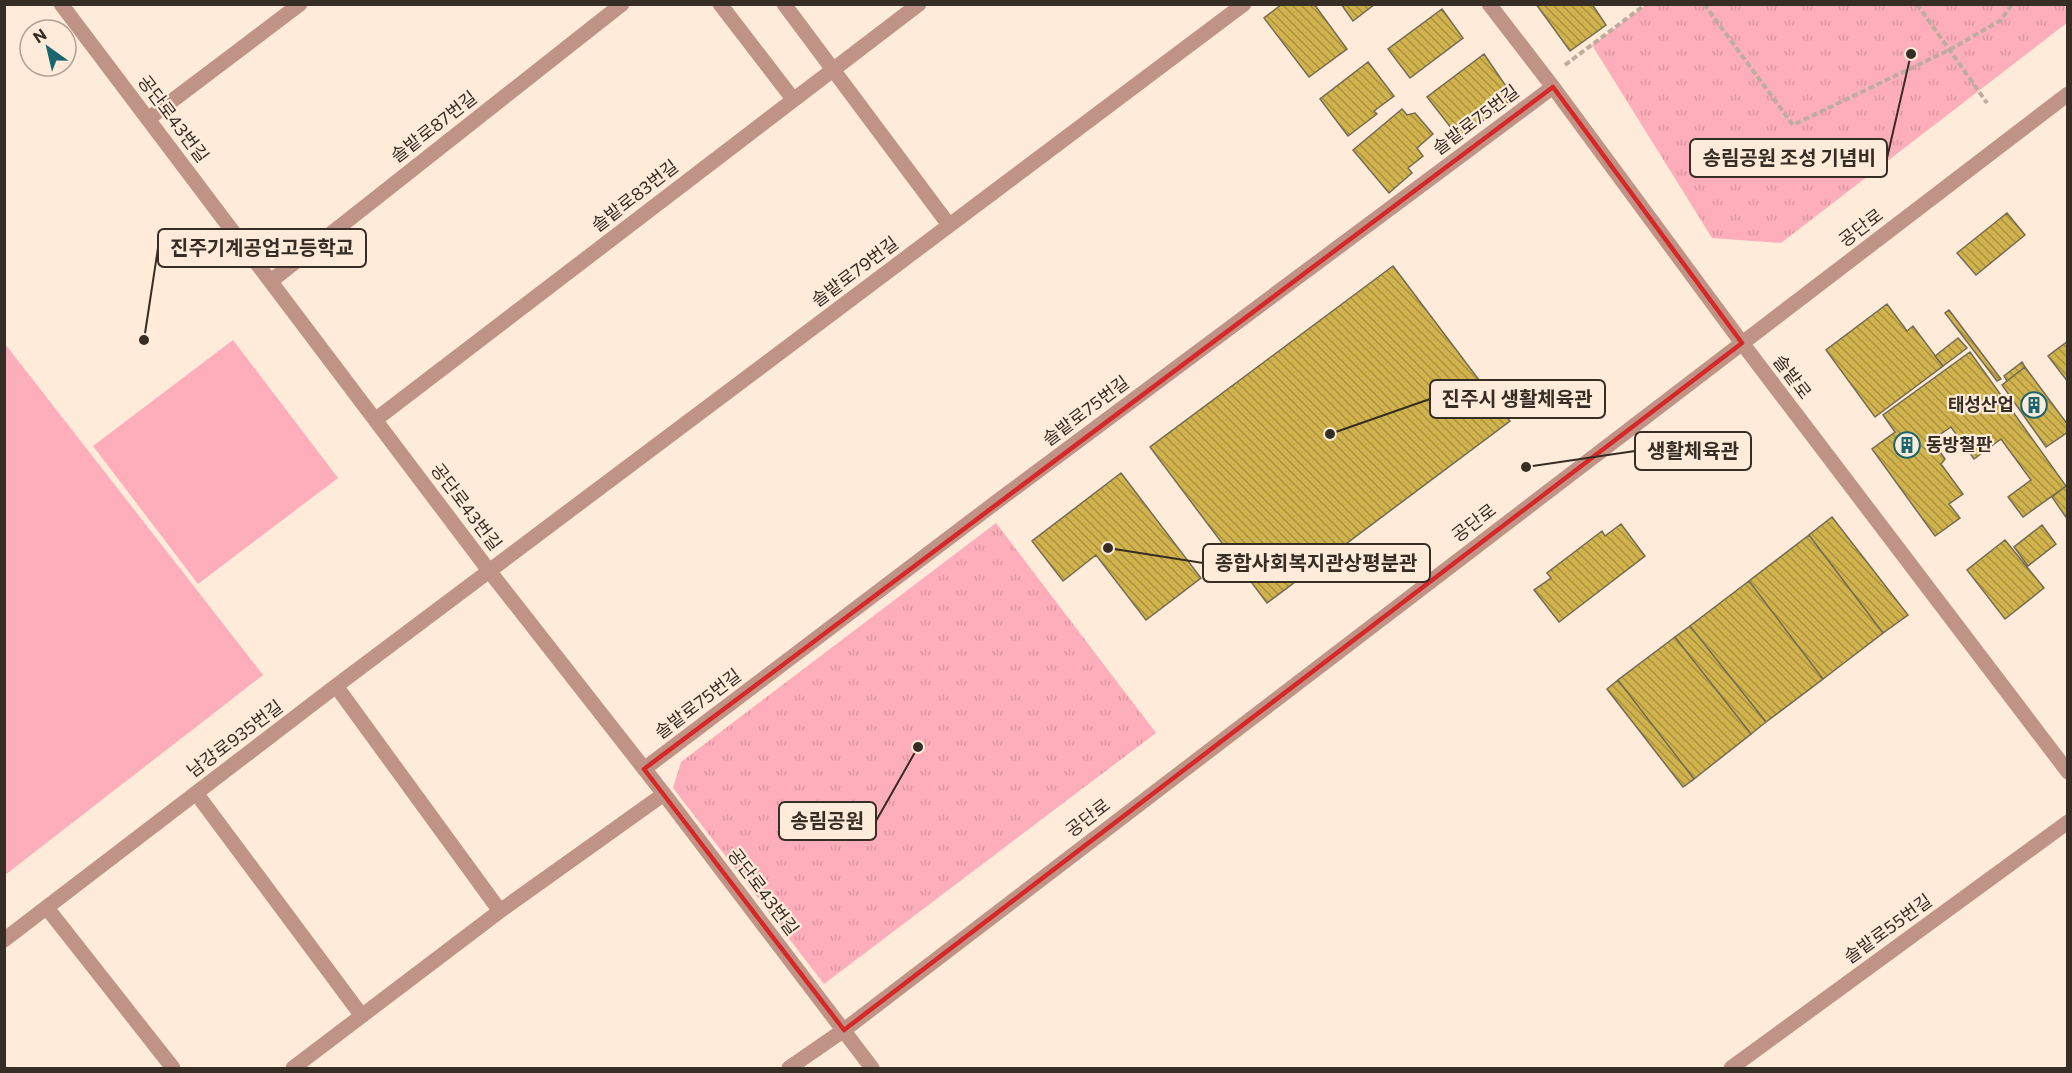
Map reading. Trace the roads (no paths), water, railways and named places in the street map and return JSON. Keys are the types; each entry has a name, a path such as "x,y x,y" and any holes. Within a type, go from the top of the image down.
{"street":[{"name":"공단로43번길","path":"61,4 490,572 664,794 872,1068"},
{"path":"148,119 300,4"},
{"name":"솔밭로87번길","path":"271,281 622,4"},
{"path":"720,4 793,99"},
{"path":"784,4 949,225"},
{"name":"솔밭로83번길","path":"375,420 919,4"},
{"name":"솔밭로79번길","path":"490,572 1244,4"},
{"name":"솔밭로","path":"1489,4 1742,344 2067,772"},
{"name":"솔밭로75번길","path":"644,770 1550,83"},
{"name":"공단로","path":"789,1068 844,1030 2067,94"},
{"name":"남강로935번길","path":"4,940 336,686 490,572"},
{"path":"336,686 500,910"},
{"path":"196,793 362,1016"},
{"path":"293,1068 500,910 664,794"},
{"name":"솔밭로55번길","path":"1731,1068 2067,822"},
{"path":"47,908 173,1068"}],"place":[{"name":"송림공원 조성 기념비","path":"1911,54"},
{"name":"진주기계공업고등학교","path":"144,340"},
{"name":"태성산업","path":"2034,405"},
{"name":"진주시 생활체육관","path":"1330,434"},
{"name":"동방철판","path":"1907,445"},
{"name":"생활체육관","path":"1526,467"},
{"name":"종합사회복지관상평분관","path":"1108,548"},
{"name":"송림공원","path":"918,747"}]}
